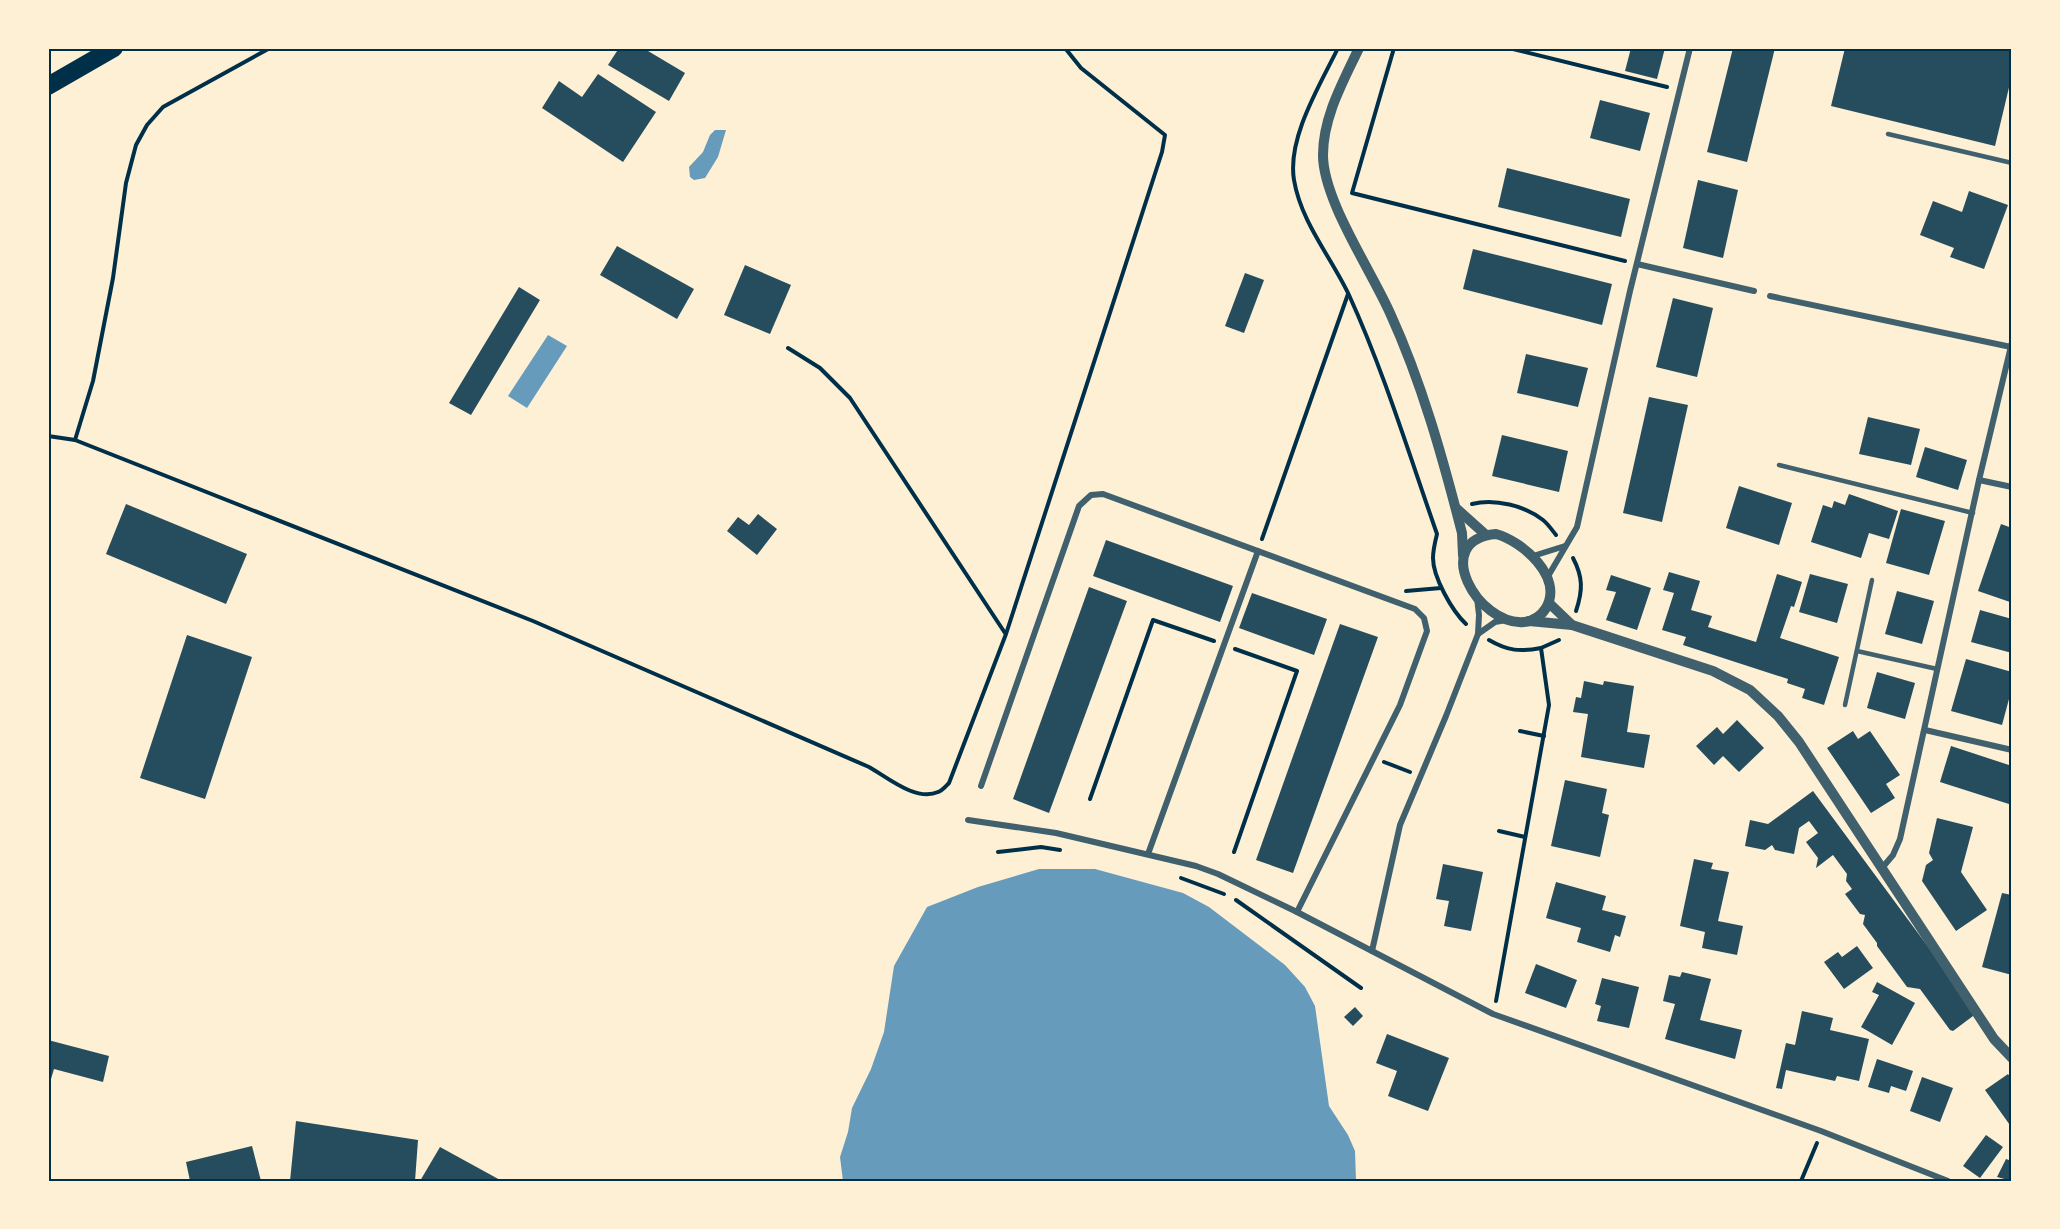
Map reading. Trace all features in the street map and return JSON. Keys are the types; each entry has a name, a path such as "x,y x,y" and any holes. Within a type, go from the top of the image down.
{"highway":[{"path":"48,86 114,48"}],"street":[{"path":"1359,48 1334,103 1324,138 1323,157 1326,177 1336,206 1390,313 1420,389 1456,509 1462,533 1462,566 1476,598 1479,615 1478,634 1400,825 1372,951"},
{"path":"1547,578 1576,527 1690,48"},
{"path":"1637,264 1754,291"},
{"path":"1770,296 2011,344 1900,838 1893,855 1882,868"},
{"path":"1979,480 2012,487"},
{"path":"981,786 1079,506 1091,495 1103,494 1415,609 1424,618 1427,632 1400,705 1298,912"},
{"path":"1456,509 1486,535"},
{"path":"1463,555 1469,546 1486,535 1496,534 1509,537 1521,544 1543,568 1550,593 1549,603 1539,617 1529,621"},
{"path":"1533,556 1566,546"},
{"path":"1148,855 1258,551"},
{"path":"1476,598 1507,620 1572,625 1713,671 1750,690 1778,716 1799,742 1994,1039 2012,1058"},
{"path":"1549,603 1572,625"},
{"path":"1478,634 1495,622 1507,620"},
{"path":"1925,730 2012,750"},
{"path":"968,820 1056,833 1196,866 1218,874 1298,912 1493,1014 1821,1131 1948,1181"}],"lane":[{"path":"1888,134 2012,163"},
{"path":"1779,465 1973,513"},
{"path":"1845,705 1872,580"},
{"path":"1857,651 1937,669"}],"path":[{"path":"75,440 93,381 113,278 129,166 136,145 147,125 163,107 270,48"},
{"path":"48,436 75,440 533,621 869,767 913,792 926,794 939,792 949,783 1006,634 1162,152 1165,135 1081,68 1065,48"},
{"path":"1338,48 1307,114 1295,147 1294,179 1304,213 1348,293 1382,371 1437,534 1433,559 1442,588 1455,614 1478,634 1499,646 1521,651 1541,648 1549,705 1493,1014"},
{"path":"1394,48 1353,193 1637,264"},
{"path":"1509,48 1679,90"},
{"path":"1258,551 1348,293"},
{"path":"788,348 820,368 850,398 1006,634"},
{"path":"1090,799 1153,620"},
{"path":"1234,852 1297,671"},
{"path":"1520,731 1544,736"},
{"path":"1373,758 1419,776"},
{"path":"1499,831 1525,837"},
{"path":"998,852 1041,847 1065,851"},
{"path":"1174,876 1233,897 1361,988"},
{"path":"1801,1181 1821,1131"}],"water":[{"path":"715,130 726,130 718,157 705,178 694,180 690,177 689,167 703,152 710,135"},
{"path":"548,335 567,346 527,408 508,396"},
{"path":"1039,869 1095,869 1183,893 1209,907 1285,965 1305,987 1315,1006 1329,1106 1348,1135 1355,1151 1356,1181 843,1181 840,1157 848,1132 852,1108 871,1069 884,1032 894,966 927,907 978,887"}],"building":[{"path":"619,48 643,48 685,73 669,101 608,65"},
{"path":"1631,48 1665,48 1657,79 1625,71"},
{"path":"1733,48 1775,48 1747,162 1707,152"},
{"path":"1845,48 2012,48 2012,75 1995,146 1831,106"},
{"path":"598,74 656,112 623,162 542,108 559,81 582,97"},
{"path":"1600,100 1650,113 1640,151 1590,138"},
{"path":"1507,168 1630,199 1621,237 1498,207"},
{"path":"1698,180 1738,190 1723,258 1683,248"},
{"path":"1969,191 2008,205 1984,269 1950,257 1954,248 1920,235 1933,201 1962,212"},
{"path":"617,246 694,289 677,319 600,275"},
{"path":"1473,249 1612,284 1602,325 1463,289"},
{"path":"745,265 791,285 770,334 724,315"},
{"path":"1245,273 1264,280 1244,333 1225,326"},
{"path":"519,287 540,300 471,415 449,403"},
{"path":"1673,298 1713,308 1697,377 1656,367"},
{"path":"1526,354 1588,368 1578,407 1517,393"},
{"path":"1649,397 1688,405 1662,522 1623,513"},
{"path":"1868,417 1920,429 1911,465 1859,454"},
{"path":"1502,435 1568,451 1559,492 1492,476"},
{"path":"1925,447 1967,460 1958,490 1916,477"},
{"path":"1739,486 1792,503 1779,545 1726,528"},
{"path":"1849,494 1898,511 1889,539 1869,533 1861,558 1811,542 1823,505 1832,508 1834,501 1845,505"},
{"path":"126,504 247,554 226,604 106,554"},
{"path":"1901,509 1945,521 1929,575 1886,563"},
{"path":"758,514 777,529 757,555 727,531 738,517 749,525"},
{"path":"2001,524 2012,528 2012,596 2010,602 1978,591"},
{"path":"1106,540 1233,586 1220,622 1093,576"},
{"path":"1669,572 1700,581 1691,610 1712,616 1708,627 1756,642 1777,574 1802,582 1780,638 1839,657 1824,705 1802,698 1805,689 1787,683 1788,679 1683,645 1686,637 1662,630 1674,593 1663,590"},
{"path":"1810,574 1848,584 1837,623 1799,612"},
{"path":"1611,575 1651,588 1637,630 1606,620 1616,592 1606,590"},
{"path":"1089,587 1127,601 1049,813 1013,799"},
{"path":"1897,591 1934,601 1922,644 1885,634"},
{"path":"1252,593 1327,619 1314,655 1239,628"},
{"path":"1980,610 2012,619 2012,653 1971,642"},
{"path":"1340,624 1378,637 1293,873 1256,860"},
{"path":"187,635 252,657 205,799 140,778"},
{"path":"1966,659 2012,672 2012,688 2002,725 1951,711"},
{"path":"1877,672 1915,683 1905,719 1867,708"},
{"path":"1584,681 1603,685 1604,681 1634,686 1627,732 1650,735 1644,768 1581,757 1588,714 1573,712 1576,697 1581,698"},
{"path":"1737,720 1764,748 1739,772 1723,756 1714,765 1696,746 1717,727 1723,734"},
{"path":"1853,731 1858,739 1870,731 1900,775 1886,784 1895,798 1871,813 1827,748"},
{"path":"1951,746 2012,766 2012,805 1940,782"},
{"path":"1565,780 1607,789 1602,813 1609,815 1600,857 1551,846"},
{"path":"1813,791 1977,1013 1953,1031 1920,989 1907,987 1877,946 1863,924 1865,915 1860,914 1845,894 1852,889 1846,881 1847,874 1833,855 1816,868 1818,858 1806,842 1818,833 1809,821 1799,828 1794,854 1775,850 1772,845 1765,850 1745,846 1750,820 1768,824"},
{"path":"1937,818 1973,827 1961,872 1987,910 1956,931 1922,881 1926,865 1933,860 1929,853"},
{"path":"1694,859 1713,863 1711,869 1729,872 1718,921 1743,926 1737,955 1702,948 1705,932 1680,926"},
{"path":"1443,864 1483,872 1471,931 1444,926 1449,901 1436,899"},
{"path":"1556,882 1606,896 1602,910 1626,916 1620,937 1615,935 1610,952 1577,942 1581,928 1546,918"},
{"path":"2002,893 2012,895 2012,975 1982,967"},
{"path":"1857,946 1873,968 1844,989 1824,962 1838,952 1842,957"},
{"path":"1536,964 1577,980 1566,1008 1525,993"},
{"path":"1682,972 1711,979 1700,1020 1742,1030 1735,1059 1665,1039 1675,1004 1663,1001 1669,975 1680,977"},
{"path":"1602,978 1639,987 1629,1028 1597,1021 1601,1006 1595,1004"},
{"path":"1877,982 1915,1003 1892,1045 1861,1027 1879,995 1872,992"},
{"path":"1355,1007 1363,1016 1353,1026 1344,1017"},
{"path":"1802,1011 1833,1018 1830,1030 1869,1039 1859,1081 1837,1076 1835,1081 1786,1070 1782,1089 1776,1088 1786,1043 1795,1045"},
{"path":"1387,1034 1449,1058 1428,1111 1388,1096 1397,1071 1376,1063"},
{"path":"48,1040 109,1056 103,1082 54,1069 48,1089"},
{"path":"1877,1059 1913,1071 1906,1091 1891,1086 1889,1093 1868,1087"},
{"path":"2008,1074 2012,1080 2012,1128 1985,1090"},
{"path":"1922,1077 1953,1088 1940,1122 1910,1111"},
{"path":"296,1121 418,1140 415,1181 290,1181"},
{"path":"1986,1135 2003,1147 1980,1178 1963,1166"},
{"path":"252,1146 261,1181 190,1181 186,1162"},
{"path":"440,1147 502,1181 420,1181"},
{"path":"2006,1159 2012,1161 2012,1181 1997,1177"}]}
